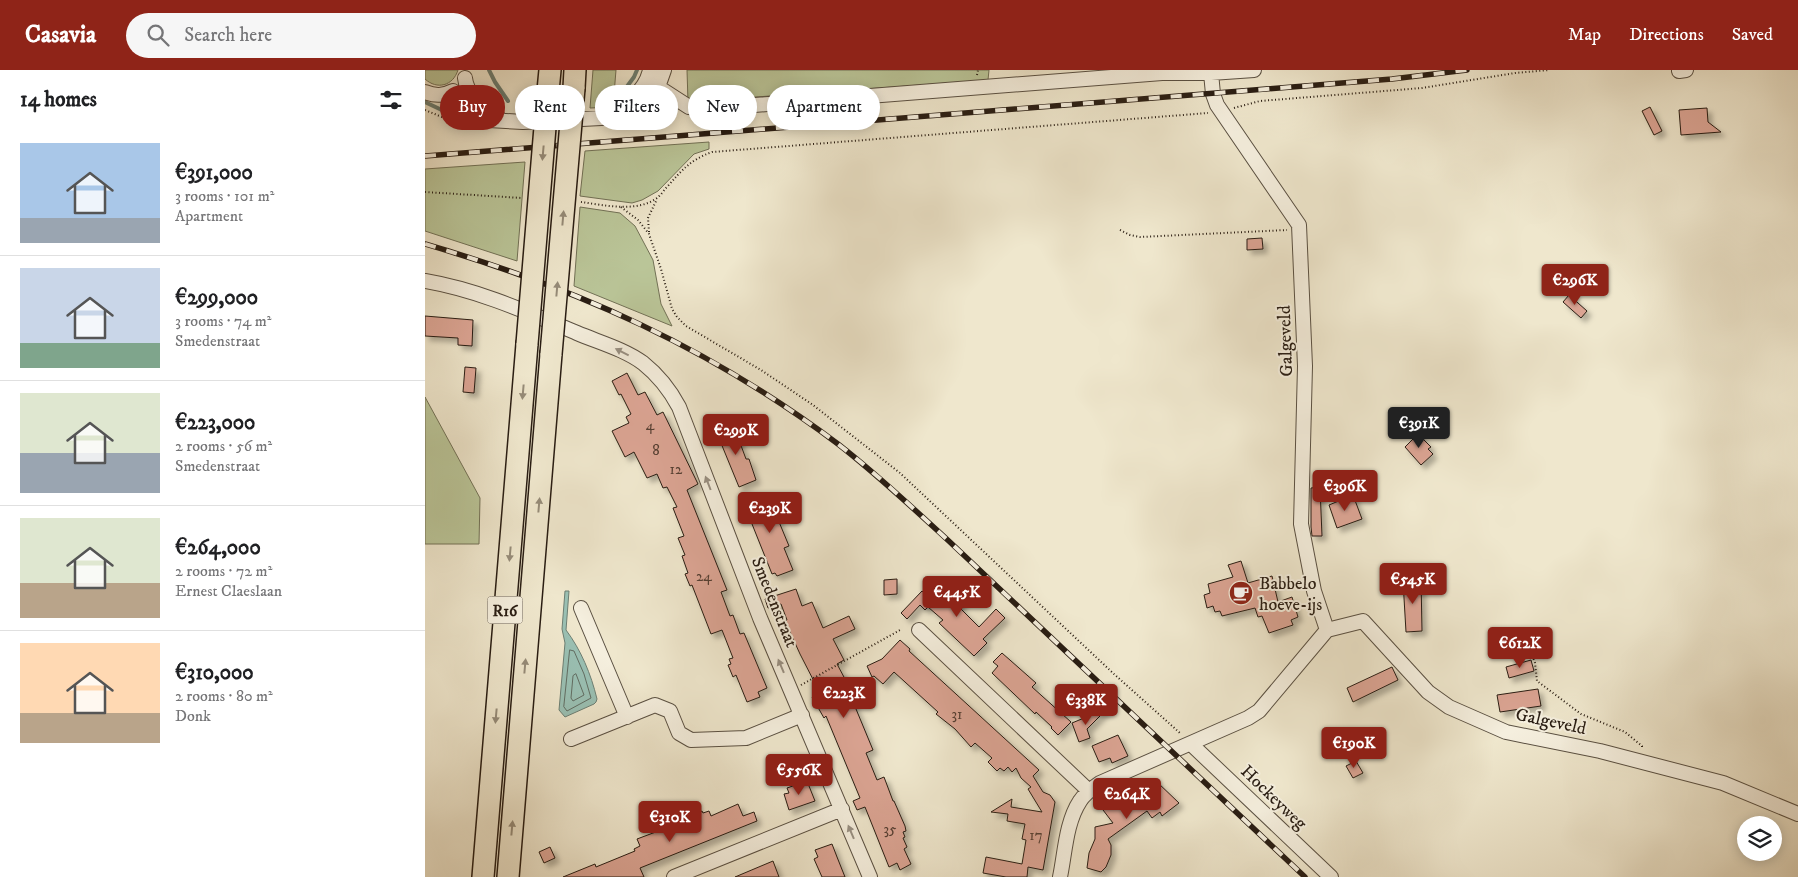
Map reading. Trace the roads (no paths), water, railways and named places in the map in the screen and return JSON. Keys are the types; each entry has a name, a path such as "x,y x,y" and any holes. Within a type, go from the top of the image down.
{"highway":[{"name":"R16","path":"508,877 575,79"},
{"name":"R16","path":"483,877 549,80"}],"street":[{"path":"643,85 650,70"},
{"path":"659,85 664,70"},
{"path":"678,100 689,107 704,109 1162,73 1211,73 1254,70"},
{"path":"1679,71 1685,70"},
{"name":"Galgeveld","path":"1211,73 1213,94 1217,105 1296,219 1300,230 1305,366 1301,524 1314,591 1327,630 1363,621 1428,692 1438,700 1488,725 1506,732 1640,761 1723,783 1798,814"},
{"path":"459,85 465,74"},
{"path":"425,92 440,95"},
{"path":"505,120 523,122 595,118"},
{"name":"Smedenstraat","path":"425,280 464,290 516,307 614,348 642,362 656,374 673,396 679,407 760,618 870,877"},
{"path":"581,608 627,717"},
{"path":"919,630 1089,791"},
{"path":"1061,877 1070,824 1080,801 1089,791 1100,783 1191,744 1259,711 1327,630"},
{"path":"571,740 655,705 670,711 679,733 691,740 746,738 802,715"},
{"name":"Hockeyweg","path":"1191,744 1331,877"},
{"path":"674,877 842,809"}],"water":[{"path":"565,591 569,591 566,630 585,663 597,699 594,704 565,717 559,710 565,643 562,629"}],"waterway":[{"path":"489,70 508,101"},
{"path":"628,85 637,70"},
{"path":"425,102 440,109"}],"railway":[{"path":"425,156 1392,79 1467,70"},
{"path":"425,244 536,281 590,302 641,325 692,350 741,379 790,410 838,444 882,480 952,544 1305,877"}],"place":[{"name":"Babbelo hoeve-ijs","path":"1241,593"}]}
